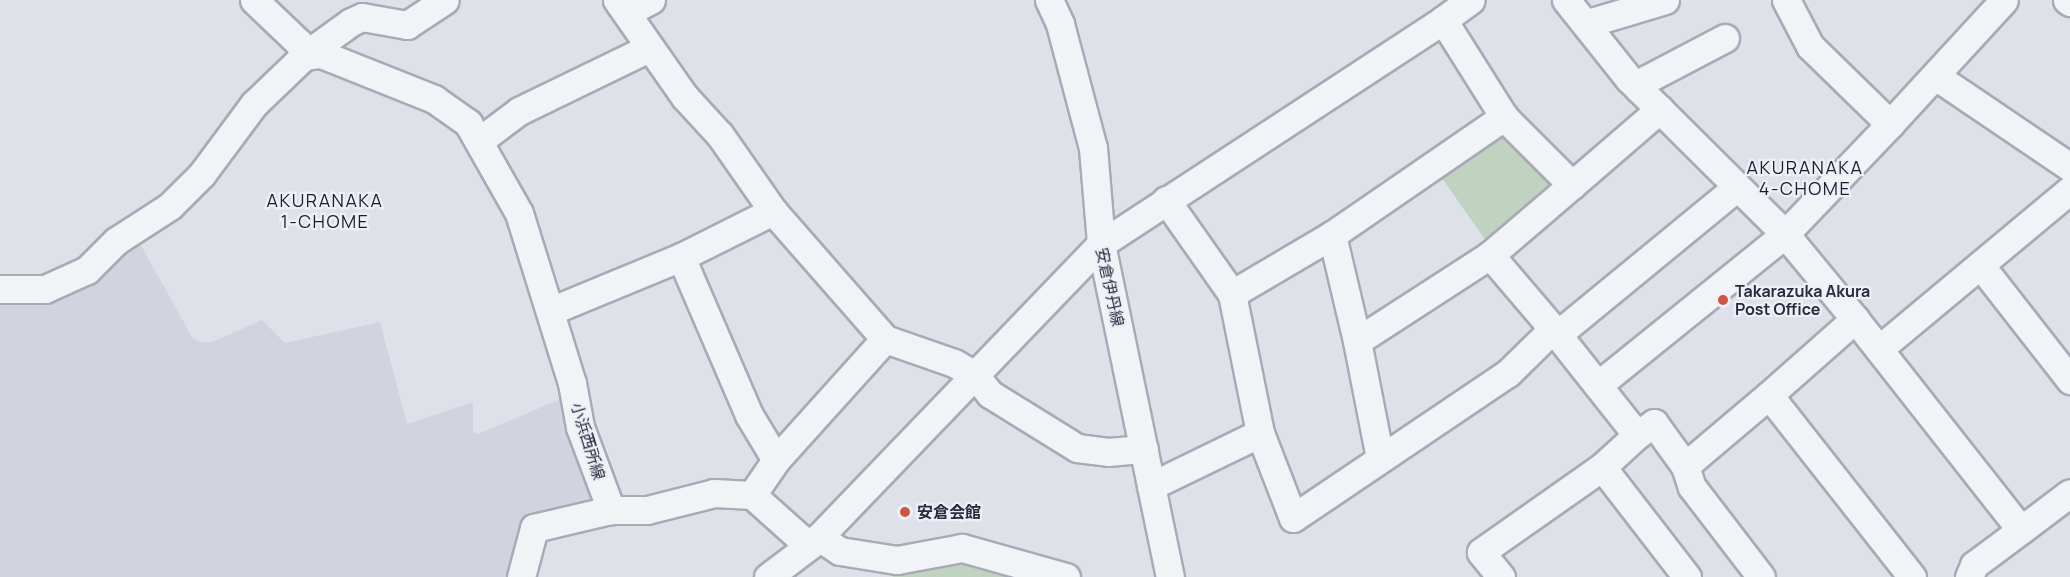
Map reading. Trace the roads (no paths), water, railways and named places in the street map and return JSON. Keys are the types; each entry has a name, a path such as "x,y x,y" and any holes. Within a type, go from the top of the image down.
{"street":[{"path":"254,0 299,43 304,57"},
{"path":"0,289 45,289 87,270 116,241 170,206 202,174 254,104 304,57 362,17 407,25 445,0"},
{"name":"安倉伊丹線","path":"1049,0 1060,24 1094,148 1101,244 1170,577"},
{"path":"768,577 814,542 1101,244 1472,0"},
{"path":"1566,0 1639,89 1785,234 1879,349 2021,530"},
{"path":"1588,27 1596,21 1665,0"},
{"path":"1786,0 1810,46 1890,124"},
{"path":"1598,385 1785,234 1937,77 2004,0"},
{"path":"632,4 649,48 685,97 720,135 773,211 885,339 954,363 975,375 990,394 1077,448 1108,452 1144,449"},
{"path":"1443,20 1504,117 1572,184"},
{"path":"1639,89 1647,80 1725,38"},
{"path":"479,141 519,111 649,48"},
{"name":"小浜西所線","path":"304,57 321,54 434,99 468,123 519,213 550,311 580,427 611,510"},
{"path":"1937,77 2070,167"},
{"path":"1357,341 1490,255 1660,109"},
{"path":"1232,294 1332,235 1504,117"},
{"path":"1166,200 1232,294 1260,433 1293,518 1508,373 1556,331 1737,187"},
{"path":"1879,349 1982,266 2070,190"},
{"path":"550,311 681,257 773,211"},
{"path":"1332,235 1357,341 1380,458"},
{"path":"1490,255 1556,331 1637,435"},
{"path":"681,257 749,415 776,460"},
{"path":"1982,266 2070,380"},
{"path":"1685,466 1855,319"},
{"path":"752,495 776,460 885,339"},
{"path":"1769,395 1912,577"},
{"path":"1501,577 1481,552 1602,467 1637,435 1654,423 1685,466 1692,488 1761,577"},
{"path":"1151,486 1260,433"},
{"path":"1602,467 1687,577"},
{"path":"521,577 534,528 611,510 647,510 714,492 752,495 814,542 840,551 897,560 963,549 1066,577"},
{"path":"1970,577 1974,565 2070,493"}],"place":[{"name":"Takarazuka Akura Post Office","path":"1723,300"},
{"name":"安倉会館","path":"905,512"}],"district":[{"name":"AKURANAKA 4-CHOME","path":"1805,178"},
{"name":"AKURANAKA 1-CHOME","path":"325,211"}]}
